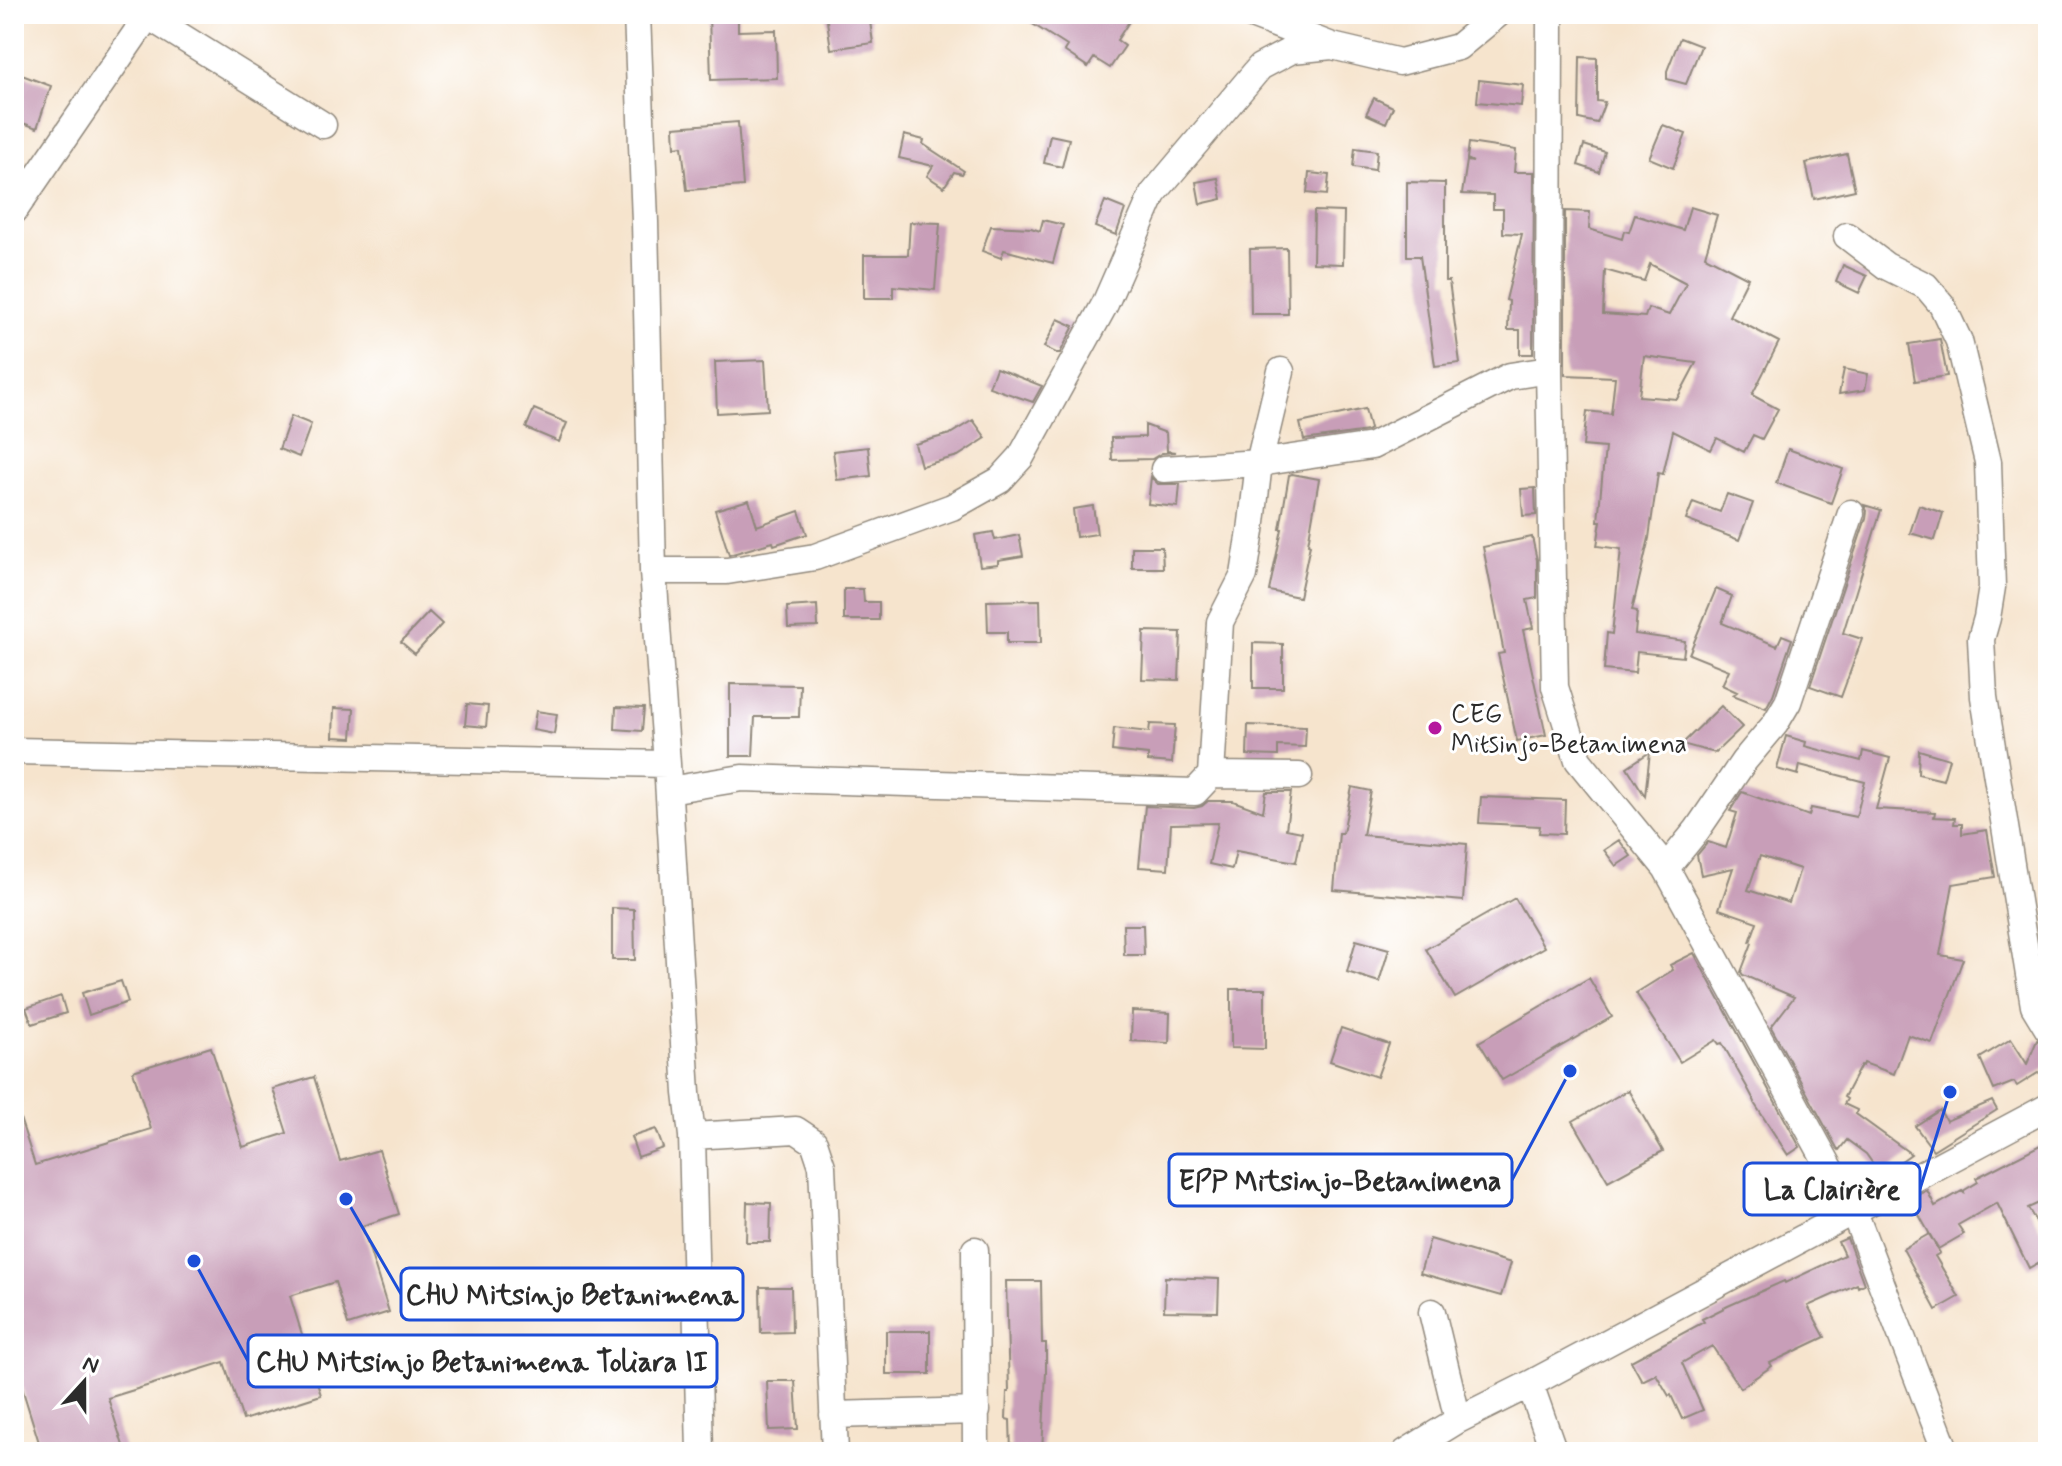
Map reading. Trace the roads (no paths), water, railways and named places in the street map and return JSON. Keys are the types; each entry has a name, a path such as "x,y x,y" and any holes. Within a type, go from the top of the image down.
{"street":[{"path":"637,14 653,571 692,1136 700,1452"},
{"path":"1249,14 1332,46 1400,62 1458,47 1498,14"},
{"path":"1550,14 1549,370 1555,687 1578,760 1666,868 1854,1212 1946,1452"},
{"path":"14,211 27,172 149,15 323,125"},
{"path":"653,571 727,571 815,557 952,507 1000,480 1021,457 1105,304 1153,194 1260,67 1292,50 1332,46"},
{"path":"1847,236 1886,266 1926,286 1942,305 1959,341 1988,462 1992,587 1981,639 1984,697 2034,1006 2048,1029"},
{"path":"1164,469 1259,463 1372,446 1510,376 1549,370"},
{"path":"14,751 668,777 1195,792 1211,775 1220,622 1244,575 1259,463 1281,371"},
{"path":"1666,868 1775,724 1788,702 1851,513"},
{"path":"1211,775 1299,776"},
{"path":"1406,1452 1458,1420 2048,1107"},
{"path":"692,1136 796,1130 814,1142 822,1166 835,1452"},
{"path":"975,1250 976,1452"},
{"path":"1432,1312 1458,1420"},
{"path":"1530,1384 1554,1452"},
{"path":"833,1415 977,1411"}],"place":[{"name":"CEG Mitsinjo-Betanimena","path":"1435,728"},
{"name":"EPP Mitsinjo-Betanimena","path":"1570,1071"},
{"name":"La Clairière","path":"1950,1092"},
{"name":"CHU Mitsinjo Betanimena","path":"346,1199"},
{"name":"CHU Mitsinjo Betanimena Toliara II","path":"194,1261"}]}
